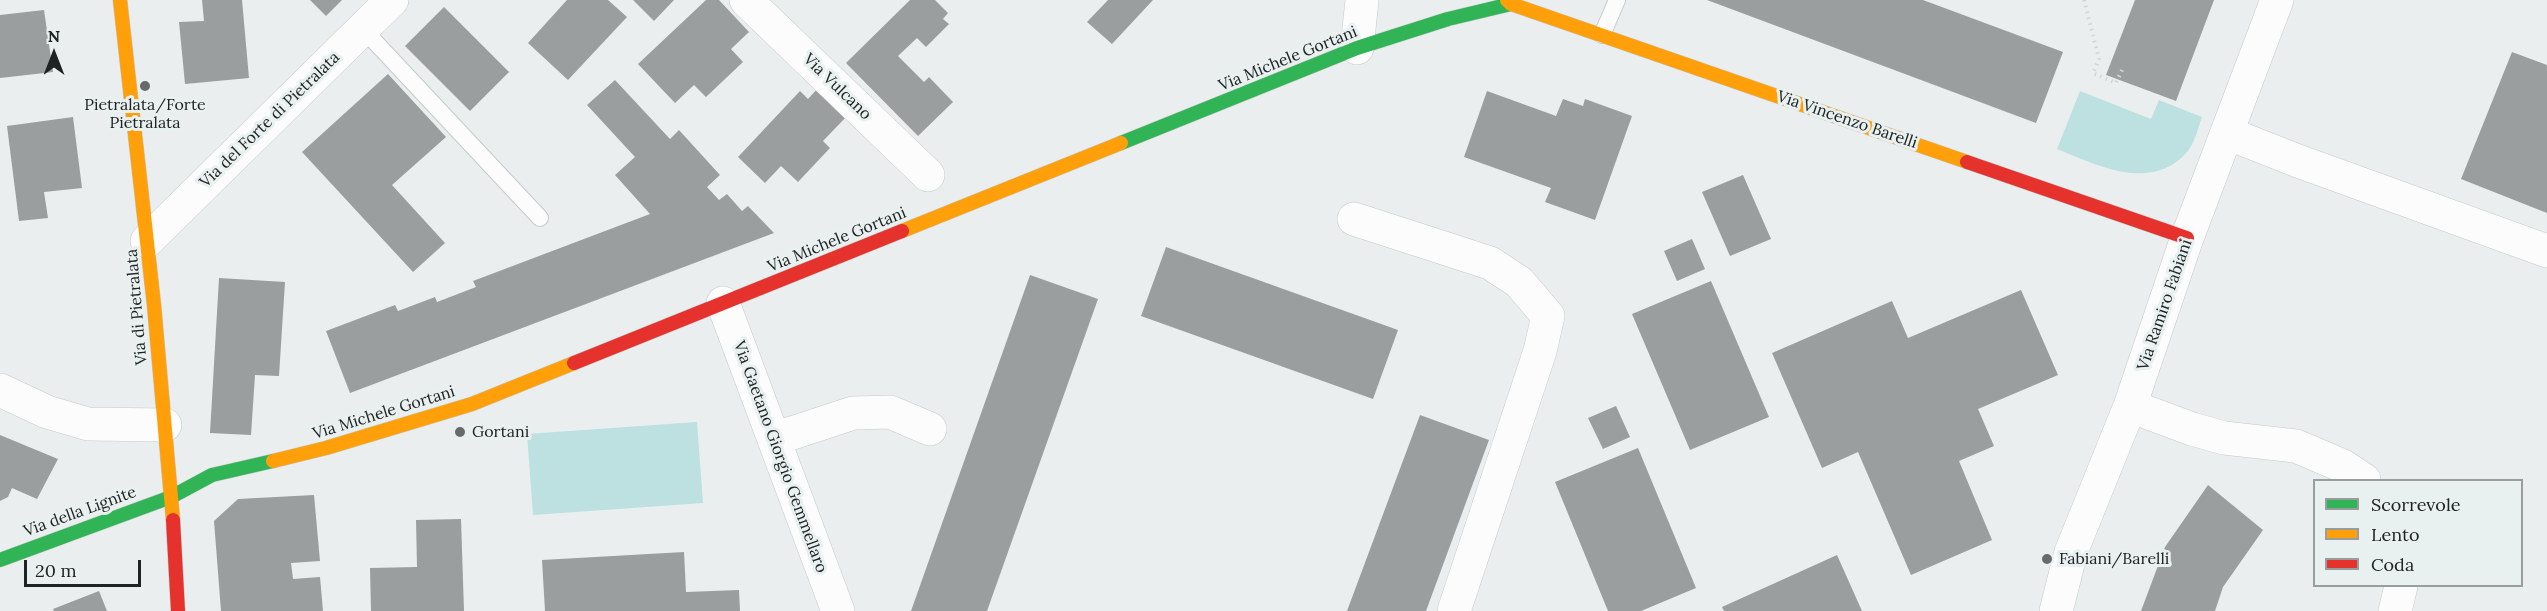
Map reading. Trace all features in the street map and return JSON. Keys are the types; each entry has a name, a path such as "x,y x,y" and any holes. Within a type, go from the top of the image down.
{"street":[{"name":"Via di Pietralata","path":"120,0 165,425 178,611"},
{"name":"Via del Forte di Pietralata","path":"147,241 392,0"},
{"name":"Via Vulcano","path":"746,0 928,175"},
{"path":"1357,48 1362,0"},
{"name":"Via Ramiro Fabiani","path":"2056,611 2071,552 2130,406 2187,238 2277,0"},
{"name":"Via Michele Gortani","path":"171,497 212,475 326,448 472,404 1357,48 1509,2"},
{"name":"Via Vincenzo Barelli","path":"1509,2 2187,238"},
{"path":"2227,133 2547,251"},
{"path":"1354,219 1490,263 1519,282 1548,316 1540,351 1454,611"},
{"name":"Via Gaetano Giorgio Gemmellaro","path":"723,303 838,611"},
{"path":"0,390 47,412 79,422 100,426 165,425"},
{"path":"2130,406 2223,438 2296,446 2343,466 2362,479"},
{"path":"774,439 853,413 890,412 930,429"},
{"name":"Via della Lignite","path":"0,560 171,497"},
{"path":"2395,611 2401,587"}],"lane":[{"path":"1602,35 1617,0"},
{"path":"363,29 540,218"}],"path":[{"path":"2077,0 2085,1 2099,59 2093,73 2116,83 2122,70"}],"shaded area":[{"path":"2080,91 2151,119 2159,100 2202,117 2190,148 2173,164 2157,171 2124,172 2106,168 2057,149"},
{"path":"697,422 703,503 533,515 527,434"}],"building":[{"path":"202,0 242,0 249,78 185,84 179,22 204,21"},
{"path":"310,0 342,0 326,16"},
{"path":"567,0 608,0 627,17 568,80 528,43"},
{"path":"633,0 674,0 654,21"},
{"path":"706,0 719,0 749,32 731,49 743,62 706,97 694,85 675,103 638,64"},
{"path":"910,0 935,0 948,13 943,19 949,24 926,47 917,38 898,56 924,82 929,77 953,102 918,136 846,63"},
{"path":"1108,0 1153,0 1112,44 1087,22"},
{"path":"1707,0 1923,0 2063,52 2036,123"},
{"path":"2135,0 2214,0 2176,101 2106,75"},
{"path":"444,7 509,72 470,111 405,46"},
{"path":"44,10 53,72 0,78 0,15"},
{"path":"2512,52 2547,65 2547,213 2461,179"},
{"path":"388,74 446,137 392,185 445,243 413,272 302,152"},
{"path":"615,80 670,139 679,130 720,175 707,187 719,200 727,194 742,211 748,206 774,233 350,393 326,331 395,305 398,311 435,297 437,302 476,287 473,281 650,214 615,175 635,157 587,105"},
{"path":"819,87 848,115 823,141 830,148 798,182 781,166 765,183 738,157 800,91 808,99"},
{"path":"1487,91 1556,116 1563,99 1583,106 1585,99 1632,116 1595,220 1545,202 1551,188 1464,157"},
{"path":"73,117 82,188 44,192 48,218 19,221 7,126"},
{"path":"1743,175 1771,239 1730,256 1702,192"},
{"path":"1692,239 1705,269 1677,281 1664,251"},
{"path":"1166,247 1398,330 1373,399 1141,316"},
{"path":"1030,275 1098,299 987,611 911,611"},
{"path":"219,278 285,282 279,376 255,375 251,435 210,433"},
{"path":"1711,281 1769,417 1690,450 1632,314"},
{"path":"2021,290 2058,375 1978,409 1994,446 1959,461 1992,540 1911,575 1858,452 1822,468 1772,353 1892,301 1908,338"},
{"path":"1616,406 1630,437 1603,449 1588,418"},
{"path":"1420,415 1489,440 1426,611 1347,611"},
{"path":"0,435 58,459 37,499 12,488 8,497 0,501"},
{"path":"1638,448 1696,588 1641,611 1608,611 1555,482"},
{"path":"2208,485 2263,530 2223,587 2215,611 2141,611 2165,547"},
{"path":"314,495 320,561 291,563 293,579 320,577 323,611 221,611 214,521 238,499"},
{"path":"461,519 464,611 371,611 370,568 417,567 416,520"},
{"path":"684,552 686,592 739,590 740,611 545,611 542,560"},
{"path":"1837,555 1862,611 1724,611 1722,607"},
{"path":"99,591 107,611 54,611 53,609"}],"traffic: fast":[{"path":"1121,143 1357,48 1448,19 1511,4"},
{"path":"0,560 171,497 212,475 273,461"}],"traffic: slow":[{"path":"120,0 154,305 173,520"},
{"path":"1507,0 1511,4 1967,162"},
{"path":"902,231 1121,143"},
{"path":"273,461 326,448 472,404 574,363"}],"traffic: jam":[{"path":"1967,162 2187,238"},
{"path":"574,363 902,231"},
{"path":"173,520 178,611"}],"place":[{"name":"Pietralata/Forte Pietralata","path":"145,86"},
{"name":"Gortani","path":"460,432"},
{"name":"Fabiani/Barelli","path":"2047,559"}]}
